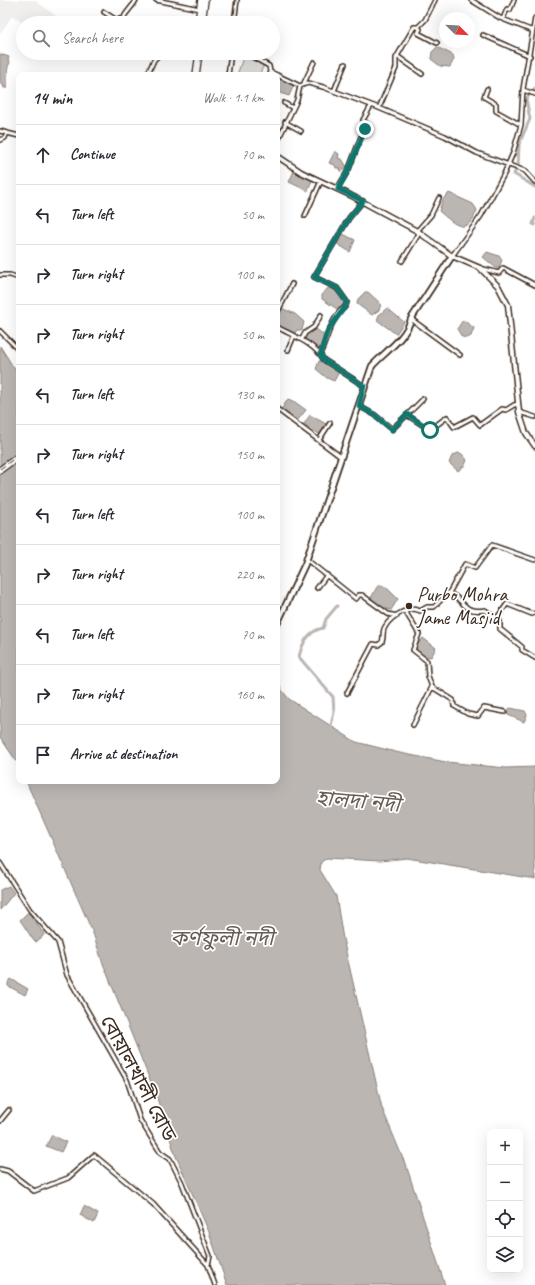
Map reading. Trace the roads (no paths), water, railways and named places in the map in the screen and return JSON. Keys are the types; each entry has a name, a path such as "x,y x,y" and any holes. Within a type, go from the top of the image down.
{"highway":[{"path":"201,0 202,16"},
{"path":"200,16 205,0"},
{"path":"195,60 195,72"},
{"path":"196,72 198,60"},
{"path":"0,470 16,458"}],"main road":[{"path":"280,615 306,559 372,366 393,344 398,342 408,327 411,319 452,256"}],"street":[{"path":"124,16 128,9 133,6 136,0"},
{"path":"156,0 202,9"},
{"path":"235,16 237,0"},
{"path":"379,108 396,68 397,56 414,27 418,27 425,20 435,0"},
{"path":"471,0 503,19 533,31"},
{"path":"503,19 507,9 510,10 514,0"},
{"path":"104,12 110,16"},
{"path":"452,256 481,216 508,165 521,124 523,90 534,43 533,31 535,18"},
{"path":"418,27 420,29 418,33 437,43"},
{"path":"483,35 530,56"},
{"path":"397,56 422,74"},
{"path":"148,72 154,60"},
{"path":"228,72 230,60"},
{"path":"258,60 269,66 270,72"},
{"path":"280,134 297,100 300,86 304,83 314,62"},
{"path":"334,91 346,64"},
{"path":"280,76 300,86"},
{"path":"304,83 334,91 445,136 477,153 525,171 535,182"},
{"path":"487,88 484,97 496,104 496,110 521,124"},
{"path":"523,90 533,93"},
{"path":"284,103 293,108"},
{"path":"338,189 355,156 360,138 367,124 363,120 371,106"},
{"path":"285,122 301,131"},
{"path":"0,131 16,135"},
{"path":"0,140 5,138 7,133"},
{"path":"280,158 301,172 363,201 419,232 452,256 480,268 499,273 503,268 535,285"},
{"path":"306,216 321,181"},
{"path":"402,262 419,232 431,215 439,198"},
{"path":"320,354 325,343 326,334 340,311 346,307 347,302 337,288 314,277 349,218 363,201"},
{"path":"480,268 502,292 508,305 519,412 526,433 535,446"},
{"path":"0,275 10,275 16,277"},
{"path":"280,307 292,284"},
{"path":"302,339 305,333 314,327 321,315"},
{"path":"411,319 460,355"},
{"path":"280,329 302,339 320,354 324,360 364,386"},
{"path":"0,331 16,347"},
{"path":"288,350 294,336"},
{"path":"359,406 375,415 392,430 423,398"},
{"path":"407,414 430,430 447,417 454,427 473,417 480,425 502,409 506,410 518,404"},
{"path":"280,412 341,457"},
{"path":"519,412 535,417"},
{"path":"319,440 330,423"},
{"path":"347,693 373,644 378,645 382,642 385,626 397,616 412,608 420,612 427,607 434,607 449,592 465,564 475,568 492,545 535,560"},
{"path":"306,559 356,599 359,595 362,595 388,614 397,616"},
{"path":"317,588 327,575"},
{"path":"449,592 471,611 478,612 484,610 497,618 500,621 500,629 522,647 522,650 535,658"},
{"path":"497,618 507,604 532,614 535,612"},
{"path":"405,611 419,634 413,650 427,661 428,676 432,687 451,698 454,701 454,706 468,714 478,716 484,708 505,712"},
{"path":"413,725 432,687"},
{"name":"বোয়ালখালী রোড","path":"0,863 30,910 56,938 67,975 127,1080 140,1120 160,1152 170,1159 182,1183 210,1256 208,1265 215,1285"},
{"path":"0,1122 9,1110"},
{"path":"0,1169 8,1171 34,1191 68,1178 94,1155 153,1204 208,1265"}],"water":[{"path":"437,47 453,55 454,59 450,67 440,66 431,59 432,52"},
{"path":"0,54 9,57 8,59 10,63 8,66 7,88 4,88 2,83 0,84"},
{"path":"280,78 294,85 289,96 280,93"},
{"path":"335,151 339,154 338,158 342,159 347,167 341,172 340,168 336,168 335,165 329,163"},
{"path":"294,171 312,180 308,191 289,182"},
{"path":"449,193 473,204 477,210 469,224 460,226 455,224 439,211 443,199"},
{"path":"343,234 355,240 350,252 336,243 340,235"},
{"path":"487,252 499,256 502,260 499,268 496,268 483,257"},
{"path":"328,288 332,288 345,301 342,307 337,309 322,299 322,295"},
{"path":"365,292 368,292 381,304 379,310 372,315 357,304 358,299"},
{"path":"281,308 295,314 304,322 302,330 297,330 295,333 280,326"},
{"path":"387,308 404,322 396,334 377,320 379,315"},
{"path":"463,320 474,328 471,336 467,338 462,337 457,329"},
{"path":"315,328 325,336 326,339 320,351 306,341 304,336 305,333"},
{"path":"0,346 16,371 16,761 0,737"},
{"path":"319,361 323,361 339,372 334,381 327,378 316,369"},
{"path":"288,399 306,410 297,421 281,410"},
{"path":"310,415 328,425 319,434 304,424"},
{"path":"458,453 462,454 467,460 465,465 458,471 449,463 452,456"},
{"path":"381,585 386,587 398,599 391,610 381,607 371,598 377,587"},
{"path":"423,638 436,648 431,657 425,656 416,651 416,646"},
{"name":"কর্ণফুলী নদী","path":"280,686 289,699 356,742 446,762 506,768 535,767 535,879 407,858 380,861 327,858 321,862 320,870 336,896 343,939 382,1108 408,1171 445,1285 227,1285 209,1232 175,1154 156,1095 102,961 93,933 27,784 280,784"},
{"path":"510,708 525,711 527,715 524,722 508,715 507,711"},
{"path":"9,886 14,893 0,910 0,890"},
{"path":"27,913 29,913 44,934 36,942 20,920"},
{"path":"11,979 28,989 25,995 8,986"},
{"path":"52,1135 66,1142 61,1152 46,1146"},
{"path":"84,1206 98,1214 94,1223 80,1215"}],"waterway":[{"path":"518,167 519,144 530,119 526,99 535,88"},
{"path":"516,170 514,174 535,187"},
{"path":"535,218 533,224 535,225"},
{"path":"330,730 334,712 333,697 299,657 306,638 313,632 323,628 326,619 337,606"}],"railway":[{"path":"234,16 236,0"},
{"path":"226,72 228,60"},
{"path":"0,469 16,457"}],"place":[{"name":"Purbo Mohra Jame Masjid","path":"409,606"}],"water label":[{"name":"হালদা নদী","path":"358,801"}]}
